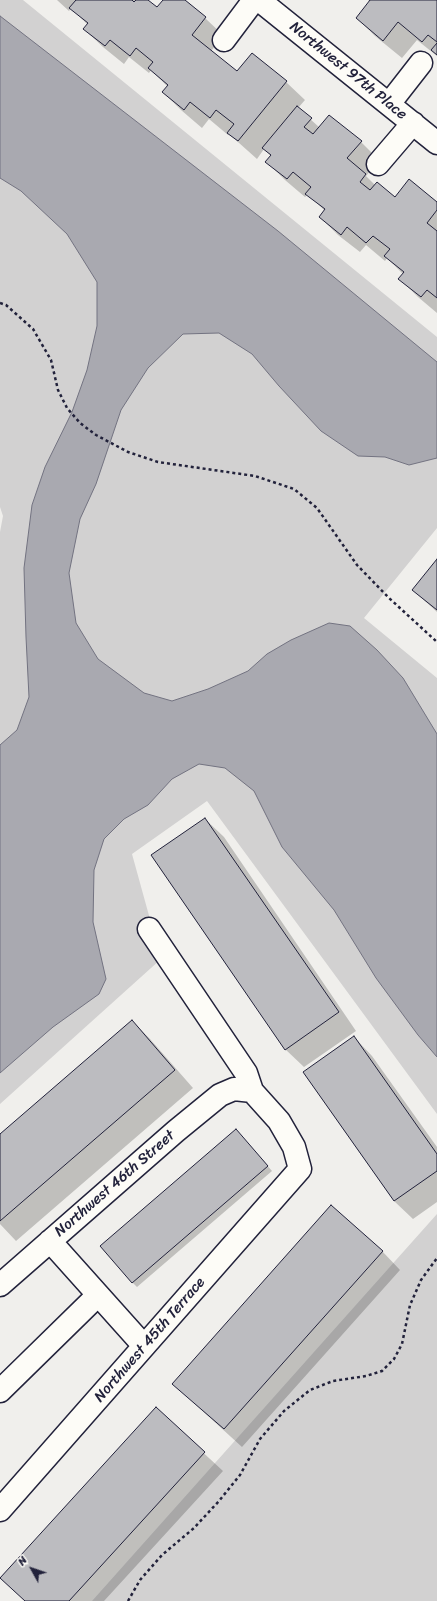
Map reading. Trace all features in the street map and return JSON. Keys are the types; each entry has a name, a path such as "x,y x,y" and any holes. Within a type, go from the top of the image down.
{"street":[{"path":"224,40 254,0"},
{"name":"Northwest 97th Place","path":"259,0 437,142"},
{"path":"389,104 421,63"},
{"path":"378,164 413,123"},
{"path":"149,929 246,1073 243,1090"},
{"name":"Northwest 45th Terrace","path":"0,1509 300,1169 294,1147 279,1121 243,1090"},
{"name":"Northwest 46th Street","path":"0,1285 176,1131 220,1095 243,1090"},
{"path":"50,1241 144,1346"},
{"path":"0,1391 98,1295"}],"path":[{"path":"0,302 6,305 34,329 50,360 58,390 67,408 80,423 116,447 158,462 255,476 294,489 317,508 357,565 389,598 437,642"},
{"path":"128,1601 140,1580 162,1555 194,1528 219,1501 240,1475 260,1439 284,1411 310,1390 333,1381 366,1376 382,1371 394,1359 402,1344 410,1305 421,1280 437,1258"}],"shaded area":[{"path":"0,0 23,0 437,337 437,528 364,618 437,678 437,1114 207,801 132,854 161,959 0,1104 0,532 3,516 0,507"},
{"path":"0,16 278,231 437,362 437,458 409,465 385,457 358,456 321,431 279,386 252,354 219,333 183,334 148,368 121,410 96,484 80,519 69,573 76,623 98,659 144,693 172,701 208,689 248,671 267,654 291,640 329,623 350,626 377,650 403,678 437,734 437,1057 418,1035 376,978 334,910 282,847 254,791 225,768 199,764 172,779 148,805 124,819 104,839 94,870 93,922 106,979 99,994 53,1027 0,1073 0,745 17,730 29,697 24,568 32,505 45,467 72,412 87,370 97,326 97,282 67,234 21,191 0,178"},
{"path":"437,1214 437,1601 92,1601"}],"building":[{"path":"76,0 132,0 134,2 136,0 148,0 157,7 163,0 185,0 206,17 192,35 237,71 252,53 287,81 238,141 227,133 234,124 216,110 210,118 190,102 184,110 162,92 168,85 148,68 153,62 136,48 130,56 110,40 105,46 83,29 88,23 69,8"},
{"path":"370,0 437,0 437,42 428,35 422,42 398,22 383,41 356,18"},
{"path":"437,43 437,55 431,50"},
{"path":"297,106 312,118 304,127 313,134 329,115 362,141 347,158 366,174 360,182 370,190 377,182 395,197 409,179 437,202 437,210 427,223 437,231 437,298 427,290 421,297 398,279 404,272 384,256 390,249 373,236 366,243 347,227 341,235 319,217 325,209 305,194 311,187 293,172 287,179 265,162 271,155 262,148"},
{"path":"437,559 437,610 412,590"},
{"path":"205,818 339,1012 285,1050 151,855"},
{"path":"132,1020 175,1070 0,1221 0,1134"},
{"path":"354,1036 437,1154 437,1171 394,1201 303,1072"},
{"path":"236,1129 268,1166 132,1283 100,1246"},
{"path":"331,1205 383,1251 224,1429 172,1384"},
{"path":"156,1407 205,1452 69,1601 25,1601 0,1578"}]}
